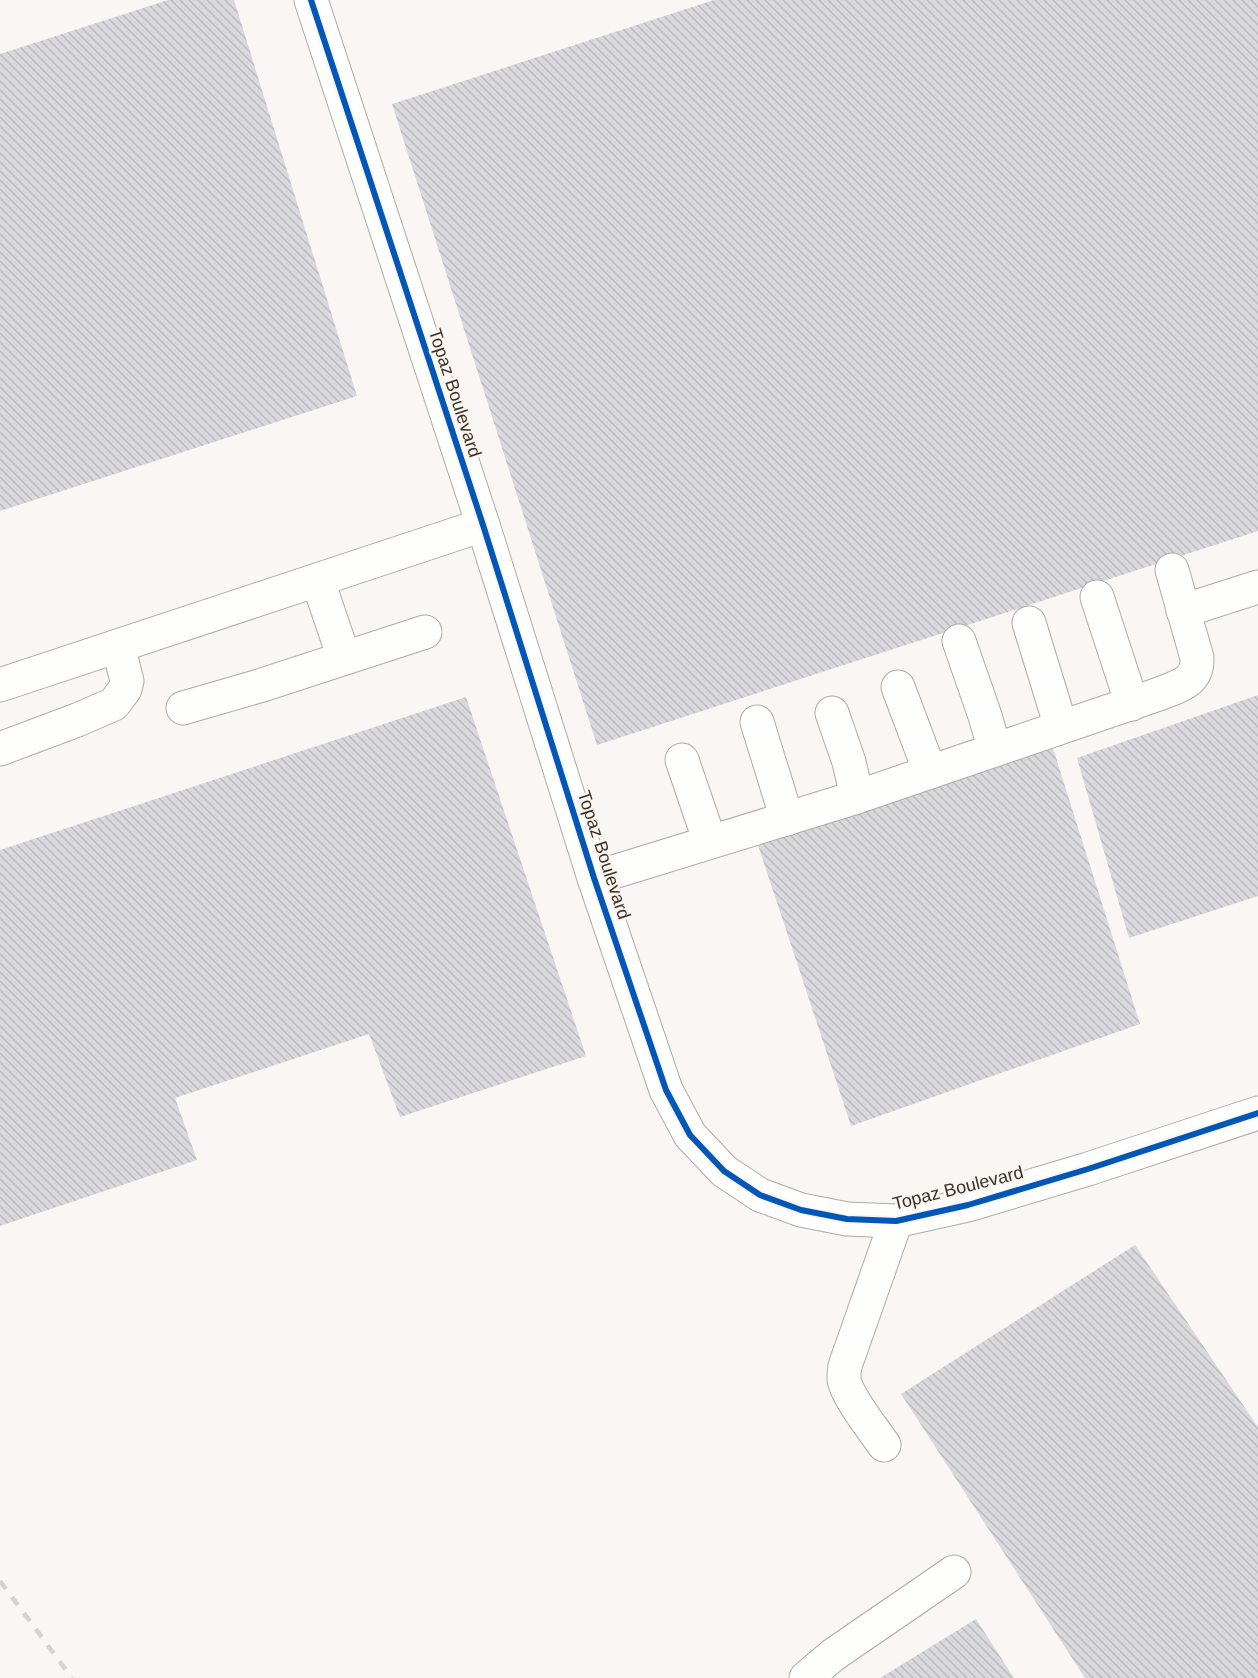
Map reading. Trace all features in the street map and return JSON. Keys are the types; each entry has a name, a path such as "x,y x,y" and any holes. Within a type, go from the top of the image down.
{"street":[{"name":"Topaz Boulevard","path":"311,0 483,525 594,878 666,1090 690,1135 724,1171 760,1195 801,1210 847,1219 896,1221 968,1205 1258,1113"},
{"path":"0,685 483,525"},
{"path":"594,878 857,797 1132,704 1189,680 1195,675 1197,658 1172,570"},
{"path":"318,581 344,658"},
{"path":"1183,611 1258,587"},
{"path":"1097,597 1132,704"},
{"path":"1029,624 1061,727"},
{"path":"183,708 259,687 425,632"},
{"path":"959,641 995,750"},
{"path":"0,749 114,704 121,696 127,681 118,646"},
{"path":"898,687 930,772"},
{"path":"832,713 849,762 857,797"},
{"path":"757,722 787,819"},
{"path":"682,760 710,842"},
{"path":"884,1445 846,1388 844,1377 845,1366 896,1221"},
{"path":"806,1678 833,1655 954,1572"}],"building":[{"path":"168,0 234,0 357,396 0,511 0,54"},
{"path":"714,0 1258,0 1258,531 597,745 392,104"},
{"path":"1258,695 1258,896 1129,938 1077,758"},
{"path":"466,697 586,1056 400,1117 369,1034 175,1098 197,1160 0,1226 0,850"},
{"path":"1051,742 1140,1024 851,1126 755,836"},
{"path":"1135,1245 1258,1427 1258,1678 1085,1678 901,1394"},
{"path":"976,1619 1014,1678 880,1678"}],"railway":[{"path":"0,1581 72,1678"}],"cycle path":[{"path":"311,0 483,525 594,878 666,1090 690,1135 724,1171 760,1195 801,1210 847,1219 896,1221 968,1205 1088,1169 1258,1113"}]}
